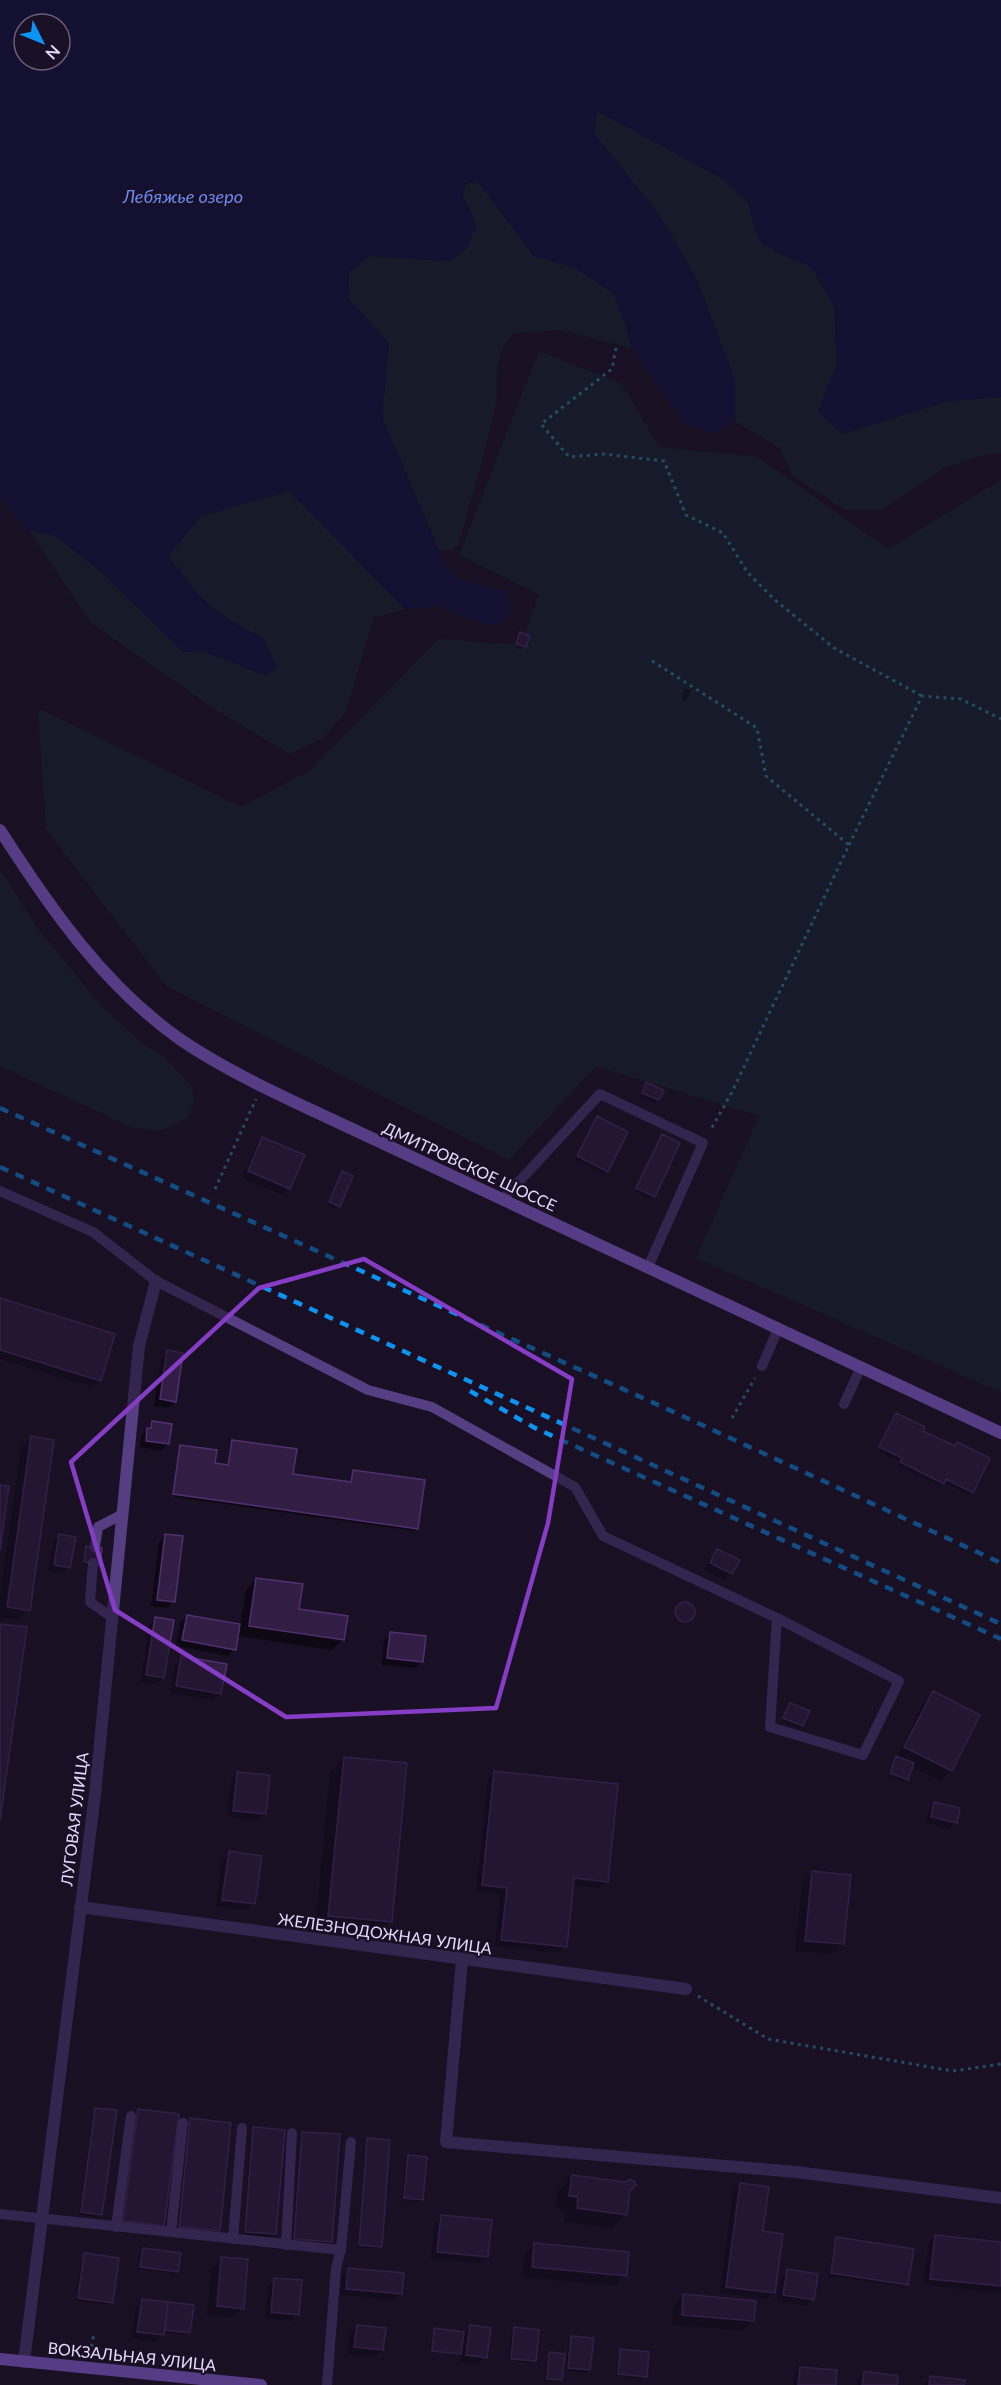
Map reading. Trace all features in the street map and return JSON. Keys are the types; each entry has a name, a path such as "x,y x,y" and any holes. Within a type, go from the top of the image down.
{"main road":[{"name":"ДМИТРОВСКОЕ ШОССЕ","path":"0,830 69,931 122,989 181,1039 262,1086 1001,1433"},
{"name":"ВОКЗАЛЬНАЯ УЛИЦА","path":"0,2359 261,2385"}],"street":[{"name":"ЛУГОВАЯ УЛИЦА","path":"24,2362 40,2218 95,1794 110,1616 123,1514 139,1346 156,1281"},
{"name":"ЖЕЛЕЗНОДОЖНАЯ УЛИЦА","path":"80,1907 686,1989"},
{"path":"462,1960 446,2142 796,2172 1001,2198"}],"lane":[{"path":"502,1200 600,1094 703,1143 648,1267"},
{"path":"0,1191 93,1232 156,1281 369,1390 432,1407 575,1487 603,1536 777,1618 899,1681 863,1755 770,1727 777,1618"},
{"path":"762,1366 778,1329"},
{"path":"844,1404 861,1367"},
{"path":"95,1547 98,1527 123,1514"},
{"path":"93,1563 90,1602 110,1616"},
{"path":"116,2227 131,2116"},
{"path":"171,2232 183,2123"},
{"path":"233,2239 242,2128"},
{"path":"286,2245 292,2133"},
{"path":"327,2385 336,2268 341,2250 351,2142"},
{"path":"0,2214 341,2250"}],"path":[{"path":"616,348 612,369 541,424 569,457 603,454 664,461 686,515 723,533 748,573 775,600 834,648 922,696 962,699 1001,719"},
{"path":"652,662 757,728 766,776 849,845"},
{"path":"703,1143 732,1092 922,696"},
{"path":"215,1189 262,1086"},
{"path":"732,1418 762,1366"},
{"path":"686,1989 768,2039 952,2071 1001,2064"},
{"path":"87,2368 94,2334"}],"highlighted area":[{"path":"364,1259 572,1379 548,1523 496,1708 286,1717 115,1610 71,1462 259,1288"}],"shaded area":[{"path":"597,111 723,179 748,203 756,233 775,252 811,267 834,306 837,364 818,411 842,434 949,401 1001,397 1001,453 982,455 944,468 882,510 845,510 792,475 780,448 735,421 735,380 593,133"},
{"path":"478,182 534,256 575,268 613,293 626,325 631,348 560,330 512,334 500,355 494,412 458,546 451,551 439,550 382,417 389,343 348,298 349,272 370,256 448,261 477,226 462,193 467,183"},
{"path":"539,351 622,384 659,447 758,457 888,549 1001,480 1001,1392 696,1258 759,1116 596,1066 509,1160 166,986 46,829 38,708 241,807 308,772 439,639 521,645 539,594 459,555"},
{"path":"289,491 405,609 374,617 346,711 325,737 290,754 213,708 90,622 29,531 54,535 99,570 183,652 203,651 267,676 264,639 229,620 201,598 168,556 201,516"},
{"path":"0,869 36,926 99,1003 139,1041 165,1058 192,1087 194,1105 186,1119 160,1131 131,1127 0,1066"}],"water":[{"name":"Лебяжье озеро","path":"0,0 1001,0 1001,397 949,401 842,434 818,411 837,364 834,306 811,267 762,244 756,233 748,203 723,179 597,111 594,133 658,213 697,279 735,380 735,421 713,434 685,423 631,348 626,325 613,293 575,268 534,256 478,182 467,183 462,194 477,226 465,251 448,261 370,256 349,272 348,298 389,343 382,417 442,558 457,579 506,592 511,612 497,625 473,621 438,606 405,609 289,491 201,516 168,556 201,598 229,620 264,639 277,667 267,676 203,651 183,652 99,570 54,535 27,531 0,498"}],"building":[{"path":"520,632 530,636 526,647 516,644"},
{"path":"646,1082 664,1090 659,1100 642,1093"},
{"path":"597,1116 628,1132 608,1172 577,1156"},
{"path":"662,1134 680,1143 655,1197 636,1188"},
{"path":"262,1137 305,1155 290,1189 248,1171"},
{"path":"342,1171 353,1176 340,1207 329,1202"},
{"path":"0,1298 115,1334 101,1381 0,1350"},
{"path":"167,1350 183,1353 176,1402 160,1399"},
{"path":"896,1413 925,1427 923,1431 955,1446 957,1442 990,1458 973,1493 946,1479 944,1484 900,1462 902,1458 879,1447"},
{"path":"152,1421 172,1424 169,1444 146,1441 147,1428 151,1428"},
{"path":"31,1436 54,1440 30,1611 7,1607"},
{"path":"232,1440 297,1449 293,1474 351,1482 353,1470 425,1480 418,1529 173,1494 180,1445 217,1450 215,1463 228,1465"},
{"path":"0,1485 9,1486 0,1550"},
{"path":"59,1534 76,1537 70,1568 54,1565"},
{"path":"165,1534 183,1536 175,1602 157,1600"},
{"path":"86,1546 102,1548 100,1565 84,1562"},
{"path":"717,1549 740,1560 732,1574 710,1563"},
{"path":"256,1578 303,1584 299,1609 348,1616 344,1640 249,1626"},
{"path":"685,1602 692,1605 695,1612 692,1619 685,1622 678,1619 675,1612 678,1605"},
{"path":"187,1615 240,1624 236,1650 182,1640"},
{"path":"155,1617 174,1620 164,1678 146,1675"},
{"path":"0,1624 27,1627 0,1821"},
{"path":"390,1632 426,1636 423,1662 387,1658"},
{"path":"181,1656 227,1664 221,1694 176,1686"},
{"path":"933,1691 980,1715 952,1771 904,1747"},
{"path":"790,1703 810,1711 803,1726 783,1718"},
{"path":"896,1756 914,1763 908,1780 890,1773"},
{"path":"344,1757 407,1763 392,1922 328,1916"},
{"path":"494,1771 618,1784 608,1882 574,1878 567,1947 501,1940 507,1888 482,1885"},
{"path":"237,1772 270,1775 266,1814 233,1811"},
{"path":"934,1802 960,1808 957,1823 931,1817"},
{"path":"229,1851 262,1856 255,1904 222,1900"},
{"path":"812,1871 851,1875 844,1944 805,1941"},
{"path":"95,2108 117,2110 102,2215 81,2212"},
{"path":"138,2109 179,2114 164,2226 123,2221"},
{"path":"190,2118 231,2123 220,2231 179,2227"},
{"path":"253,2127 285,2130 276,2234 245,2232"},
{"path":"302,2132 340,2134 332,2242 294,2239"},
{"path":"367,2138 390,2140 382,2247 359,2245"},
{"path":"408,2155 427,2157 423,2200 404,2198"},
{"path":"572,2175 625,2182 630,2179 634,2181 636,2185 630,2191 627,2215 577,2208 578,2197 569,2196"},
{"path":"740,2183 769,2187 763,2231 783,2234 775,2293 726,2287"},
{"path":"441,2215 492,2220 488,2257 437,2252"},
{"path":"935,2235 1001,2242 1001,2286 930,2279"},
{"path":"836,2237 914,2249 908,2285 831,2273"},
{"path":"534,2243 629,2252 627,2276 532,2267"},
{"path":"143,2248 181,2253 178,2272 140,2267"},
{"path":"84,2253 119,2258 113,2303 78,2298"},
{"path":"221,2257 248,2259 244,2309 217,2306"},
{"path":"348,2268 404,2273 402,2294 346,2289"},
{"path":"787,2269 818,2274 814,2300 783,2295"},
{"path":"274,2278 302,2280 299,2315 271,2312"},
{"path":"683,2294 756,2301 754,2321 682,2315"},
{"path":"142,2299 168,2302 164,2335 137,2332"},
{"path":"168,2302 194,2305 190,2333 165,2330"},
{"path":"357,2325 386,2328 383,2350 354,2347"},
{"path":"470,2325 491,2328 487,2358 466,2355"},
{"path":"514,2327 539,2330 536,2361 511,2359"},
{"path":"434,2328 464,2332 461,2354 432,2351"},
{"path":"571,2336 594,2338 590,2370 568,2368"},
{"path":"620,2349 649,2352 647,2377 618,2374"},
{"path":"549,2352 565,2354 562,2380 547,2379"},
{"path":"800,2367 837,2370 836,2385 798,2385"},
{"path":"864,2371 898,2376 897,2385 862,2385"},
{"path":"930,2376 965,2380 964,2385 929,2385"}],"railway":[{"path":"0,1108 676,1413 1001,1563"},
{"path":"0,1167 1001,1624"},
{"path":"470,1391 535,1428 1001,1639"}]}
